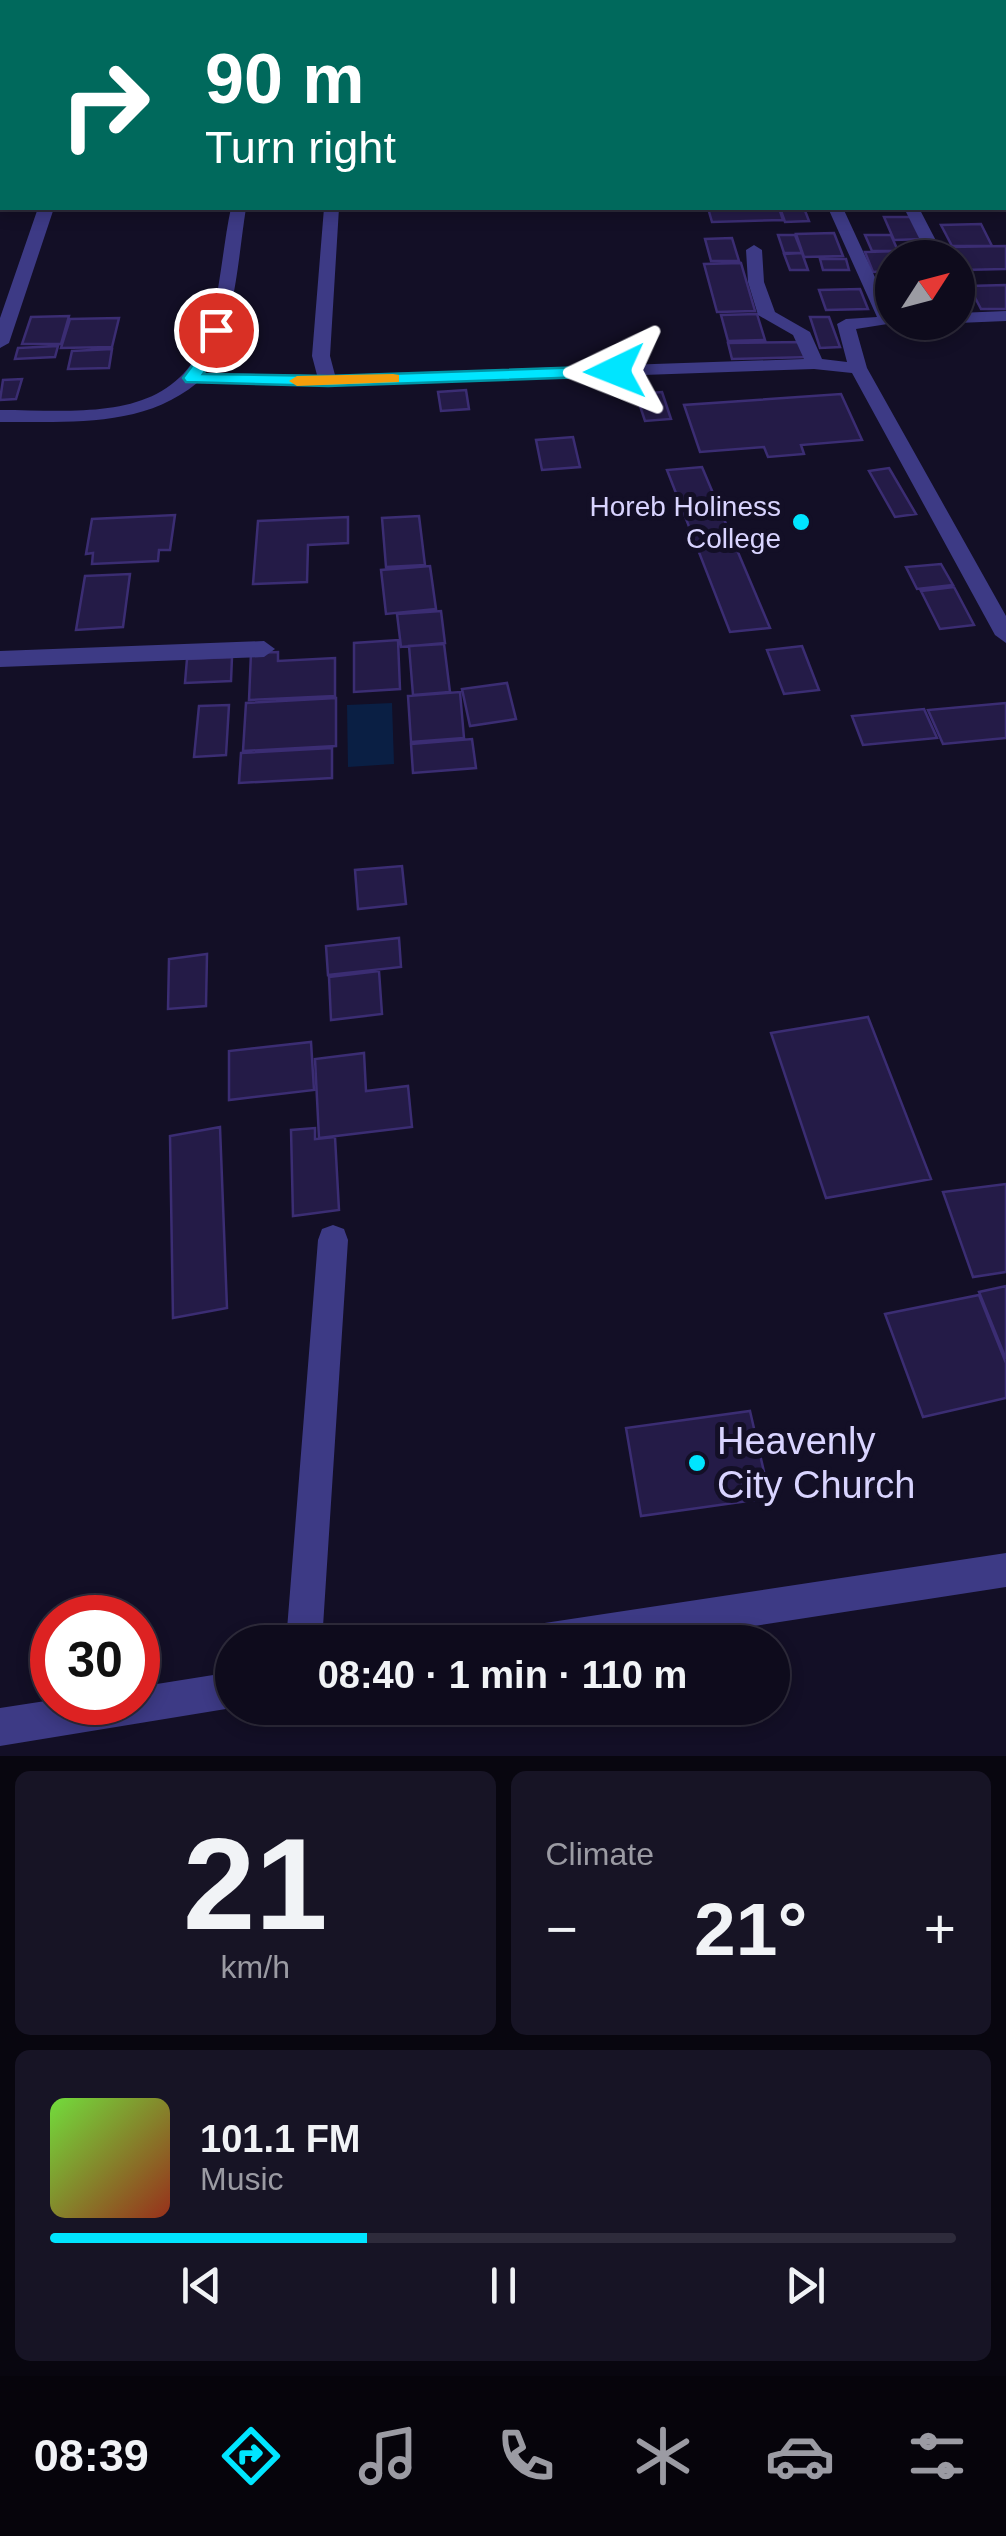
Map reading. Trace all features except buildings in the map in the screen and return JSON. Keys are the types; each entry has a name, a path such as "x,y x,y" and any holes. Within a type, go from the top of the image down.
{"street":[{"path":"0,343 45,210"},
{"path":"0,416 144,408 166,398 192,378 209,354 216,330 238,210"},
{"path":"328,381 321,356 331,210"},
{"path":"837,210 875,290"},
{"path":"913,210 928,240"},
{"path":"754,250 756,282 767,315 795,325 810,341 814,364"},
{"path":"975,317 1006,316"},
{"path":"875,322 846,324 858,368 1006,635"},
{"path":"192,378 328,381 814,364 858,368"},
{"path":"0,659 264,648"},
{"path":"305,1625 333,1240"},
{"path":"648,1625 1006,1570"},
{"path":"0,1727 215,1693"}],"water":[{"path":"392,703 394,764 348,767 347,705"}],"slow traffic":[{"path":"297,381 393,379"}],"place":[{"name":"Horeb Holiness College","path":"801,522"},
{"name":"Heavenly City Church","path":"697,1463"}],"route":[{"path":"216,330 209,354 192,378 328,381 615,371"}]}
